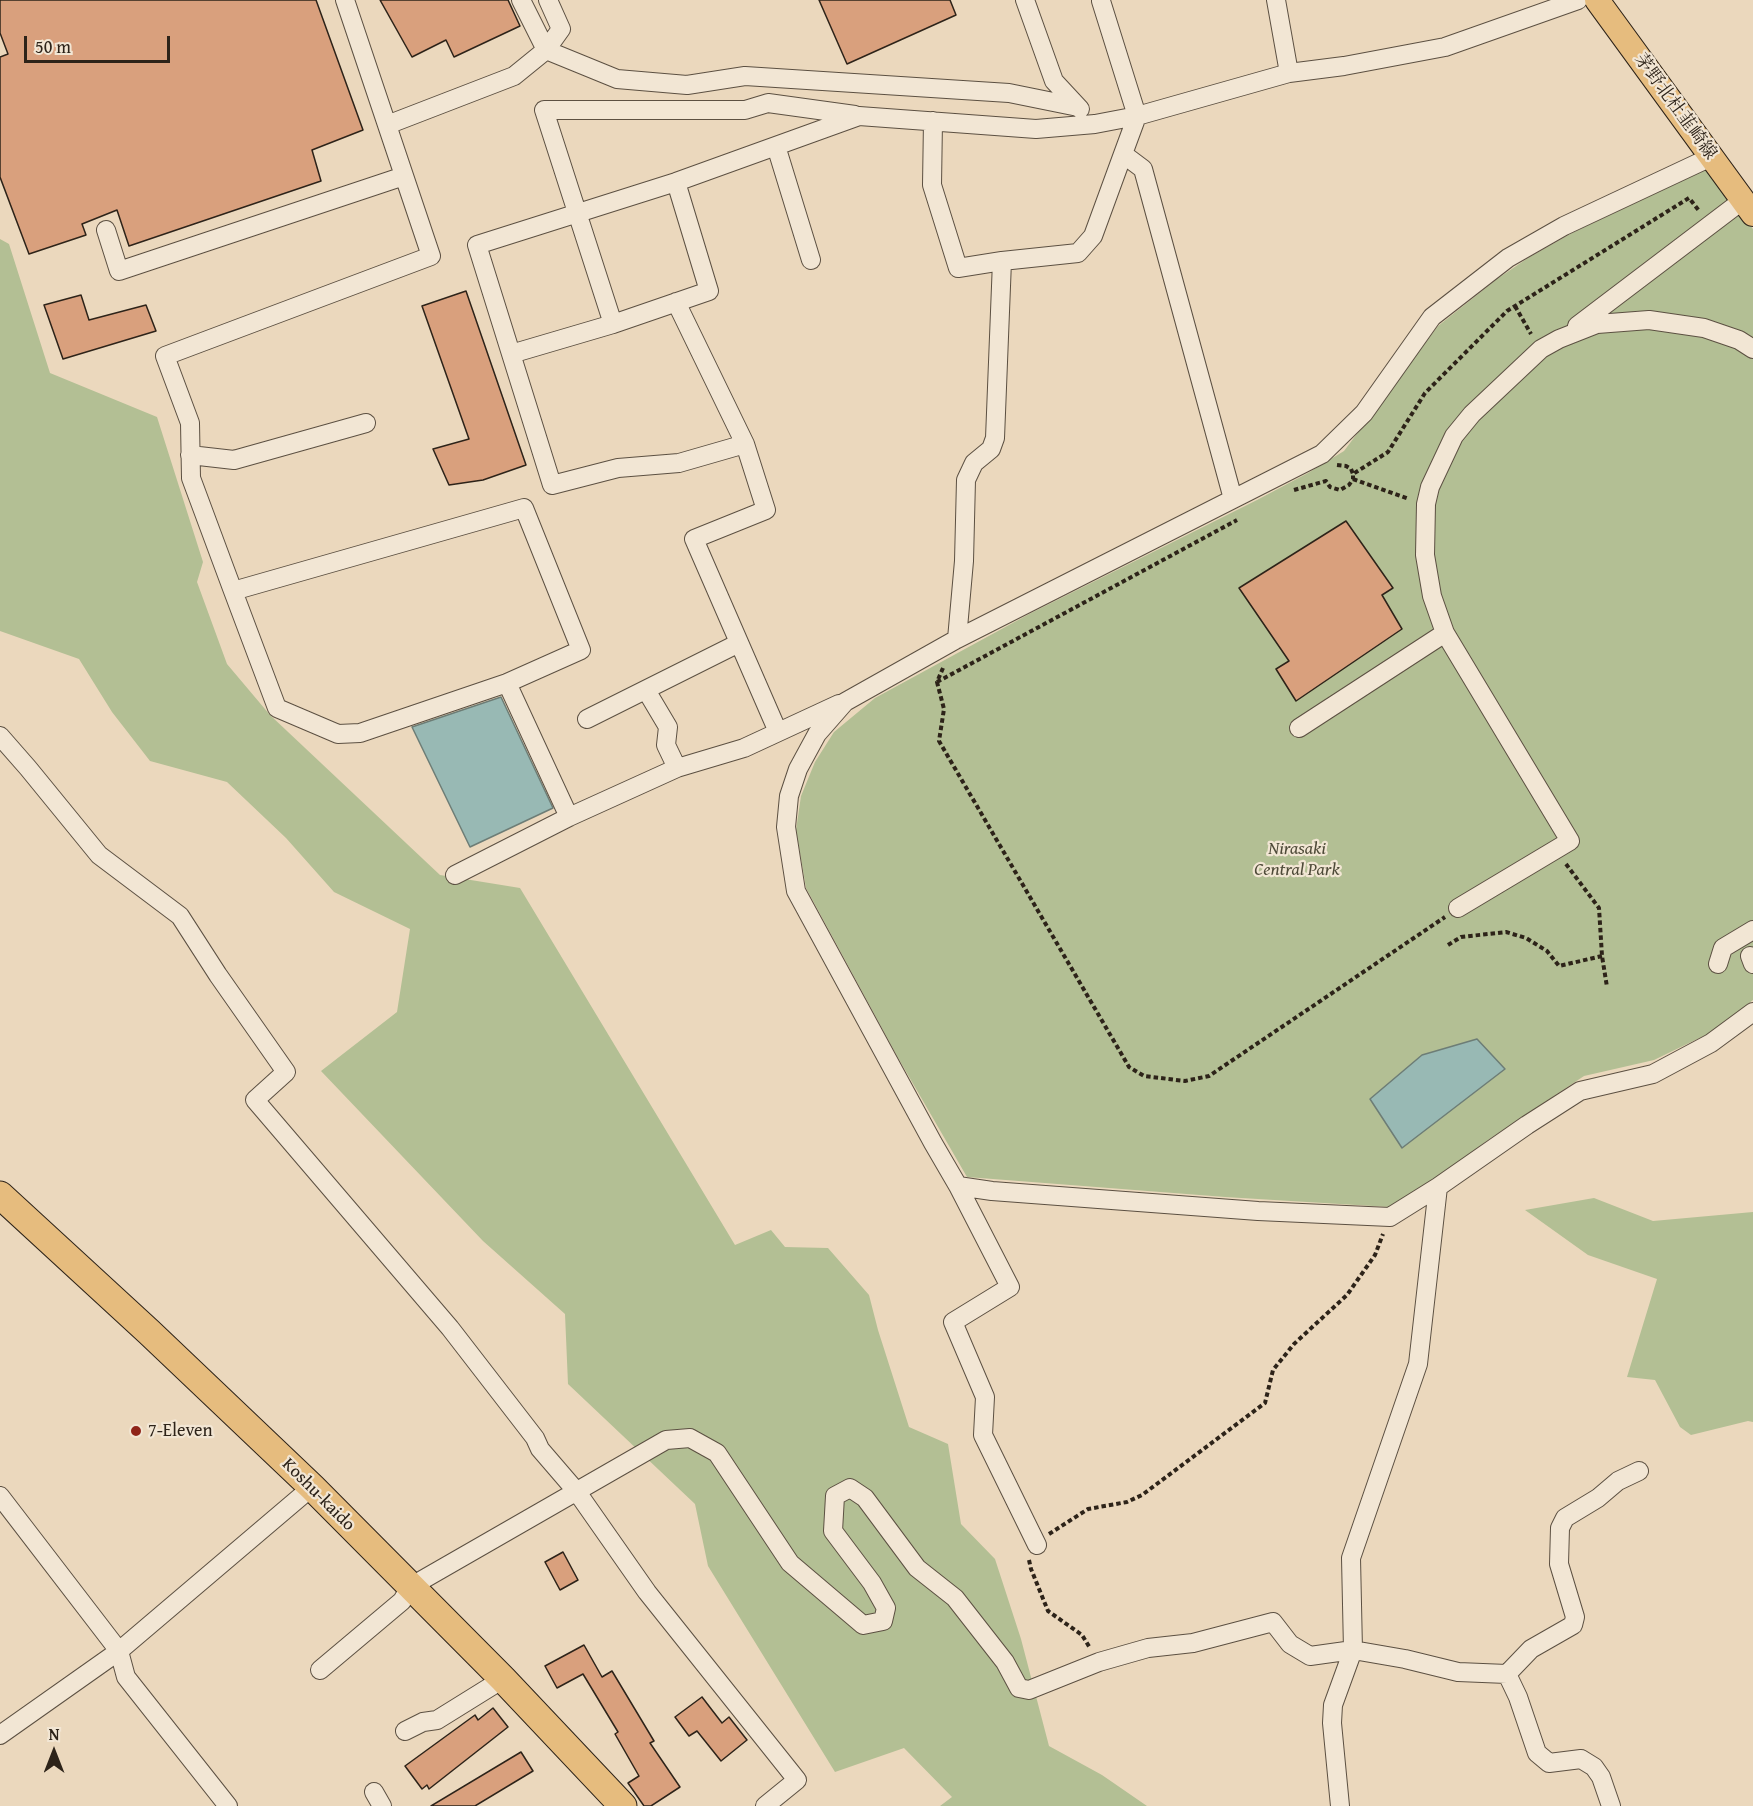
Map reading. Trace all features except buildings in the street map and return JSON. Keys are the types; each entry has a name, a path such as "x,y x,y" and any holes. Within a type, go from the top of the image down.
{"highway":[{"name":"Koshu-kaido","path":"0,1196 149,1332 312,1487 503,1679 623,1806"}],"main road":[{"name":"茅野北杜韮崎線","path":"1597,0 1748,207"}],"street":[{"path":"233,591 524,508 581,650 507,683 360,733 338,734 277,708 233,591 191,478 190,423 165,356 431,256 345,0"},
{"path":"521,0 546,50 617,79 687,85 745,76 1009,93 1078,107"},
{"path":"387,125 514,76 546,50 561,29 548,0"},
{"path":"1025,0 1054,81 1095,124"},
{"path":"1276,0 1289,73"},
{"path":"613,324 544,110 745,110 768,103 859,116 1035,129 1095,124 1137,116 1289,73 1344,66 1445,46 1578,0"},
{"path":"933,121 932,185 958,268 1078,253 1093,236 1137,116 1101,1"},
{"path":"745,444 679,463 618,468 552,485 477,245 676,182 859,116"},
{"path":"776,146 811,260"},
{"path":"1123,154 1143,169 1233,499"},
{"path":"455,875 569,818 677,768 744,748 845,702 957,639 1322,454 1364,413 1432,317 1508,258 1564,226 1711,157"},
{"path":"106,230 119,271 404,176"},
{"path":"511,354 613,324 709,291 676,182"},
{"path":"1559,339 1748,207"},
{"path":"957,639 964,561 966,480 974,463 991,449 995,438 1002,261"},
{"path":"676,302 745,444 766,510 694,539 778,732"},
{"path":"1458,908 1570,841 1445,633 1432,596 1425,555 1426,504 1430,487 1454,436 1472,414 1540,349 1597,324 1649,320 1704,328 1739,340 1753,349"},
{"path":"190,455 234,460 366,423"},
{"path":"1299,728 1445,633"},
{"path":"587,719 739,643"},
{"path":"507,683 569,818"},
{"path":"646,690 668,727 666,745 677,768"},
{"path":"845,702 817,734 798,769 789,796 786,827 796,891 958,1186 1010,1287 953,1322 985,1398 983,1435 1036,1545"},
{"path":"0,736 99,855 180,916 286,1072 255,1100 450,1328 535,1438 540,1449 577,1492 647,1592 797,1780 765,1806"},
{"path":"1718,964 1723,948 1753,930"},
{"path":"958,1186 992,1191 1258,1211 1390,1217 1580,1091 1653,1074 1711,1043 1753,1012"},
{"path":"1340,1806 1333,1714 1353,1650 1350,1558 1419,1364 1438,1187"},
{"path":"970,1210 992,1191"},
{"path":"320,1670 402,1601 410,1587 666,1440 690,1438 717,1453 790,1563 863,1625 883,1621 886,1608 872,1583 833,1531 835,1496 850,1488 865,1498 917,1568 956,1598 1005,1662 1019,1688 1029,1690 1099,1662 1148,1648 1193,1643 1273,1622 1290,1644 1310,1656 1353,1650 1405,1659 1458,1672 1507,1674 1531,1649 1573,1625 1575,1617 1559,1564 1560,1528 1565,1518 1598,1498 1618,1481 1639,1471"},
{"path":"0,1735 119,1651 312,1487"},
{"path":"0,1496 119,1651 126,1677 228,1806"},
{"path":"1507,1674 1518,1697 1537,1753 1549,1763 1581,1759 1594,1767 1601,1777 1611,1806"},
{"path":"405,1731 423,1722 436,1720 503,1679"}],"path":[{"path":"1515,306 1540,349"},
{"path":"1330,468 1338,465 1346,466 1353,477 1426,504"},
{"path":"1326,475 1326,481"},
{"path":"957,639 937,682 944,709 939,741 1129,1067 1144,1076 1185,1081 1209,1076 1458,908"},
{"path":"1554,850 1599,908 1602,956 1607,987"},
{"path":"1448,945 1461,937 1506,932 1526,938 1547,951 1559,966 1602,956"},
{"path":"1099,1662 1082,1635 1048,1611 1030,1569 1029,1556 1036,1545 1041,1539 1088,1509 1127,1502 1142,1495 1265,1403 1273,1370 1294,1344 1347,1295 1375,1255 1390,1217"}],"green space":[{"name":"Nirasaki Central Park","path":"1708,168 1753,229 1753,1000 1716,1030 1654,1060 1584,1076 1488,1140 1437,1178 1389,1207 967,1177 897,1056 806,888 796,830 801,796 815,762 834,732 875,698 1031,613 1257,500 1344,451 1438,326 1497,279 1572,233"},
{"path":"0,239 9,244 50,373 157,417 203,562 197,582 227,664 270,715 440,875 520,888 735,1245 771,1230 785,1247 828,1248 869,1295 909,1427 948,1444 961,1524 995,1559 1021,1639 1049,1746 1102,1775 1147,1806 940,1806 952,1797 904,1748 835,1772 708,1566 695,1504 568,1384 565,1314 483,1241 321,1071 397,1012 410,929 334,892 286,838 227,782 150,761 112,712 79,659 0,631"},
{"path":"1594,1198 1653,1221 1753,1212 1753,1422 1748,1421 1691,1435 1680,1427 1655,1380 1627,1377 1657,1279 1588,1255 1525,1210"}],"water":[{"path":"501,697 553,808 470,847 412,727"},
{"path":"1477,1039 1505,1069 1402,1148 1370,1099 1422,1055"}],"place":[{"name":"7-Eleven","path":"136,1431"}]}
